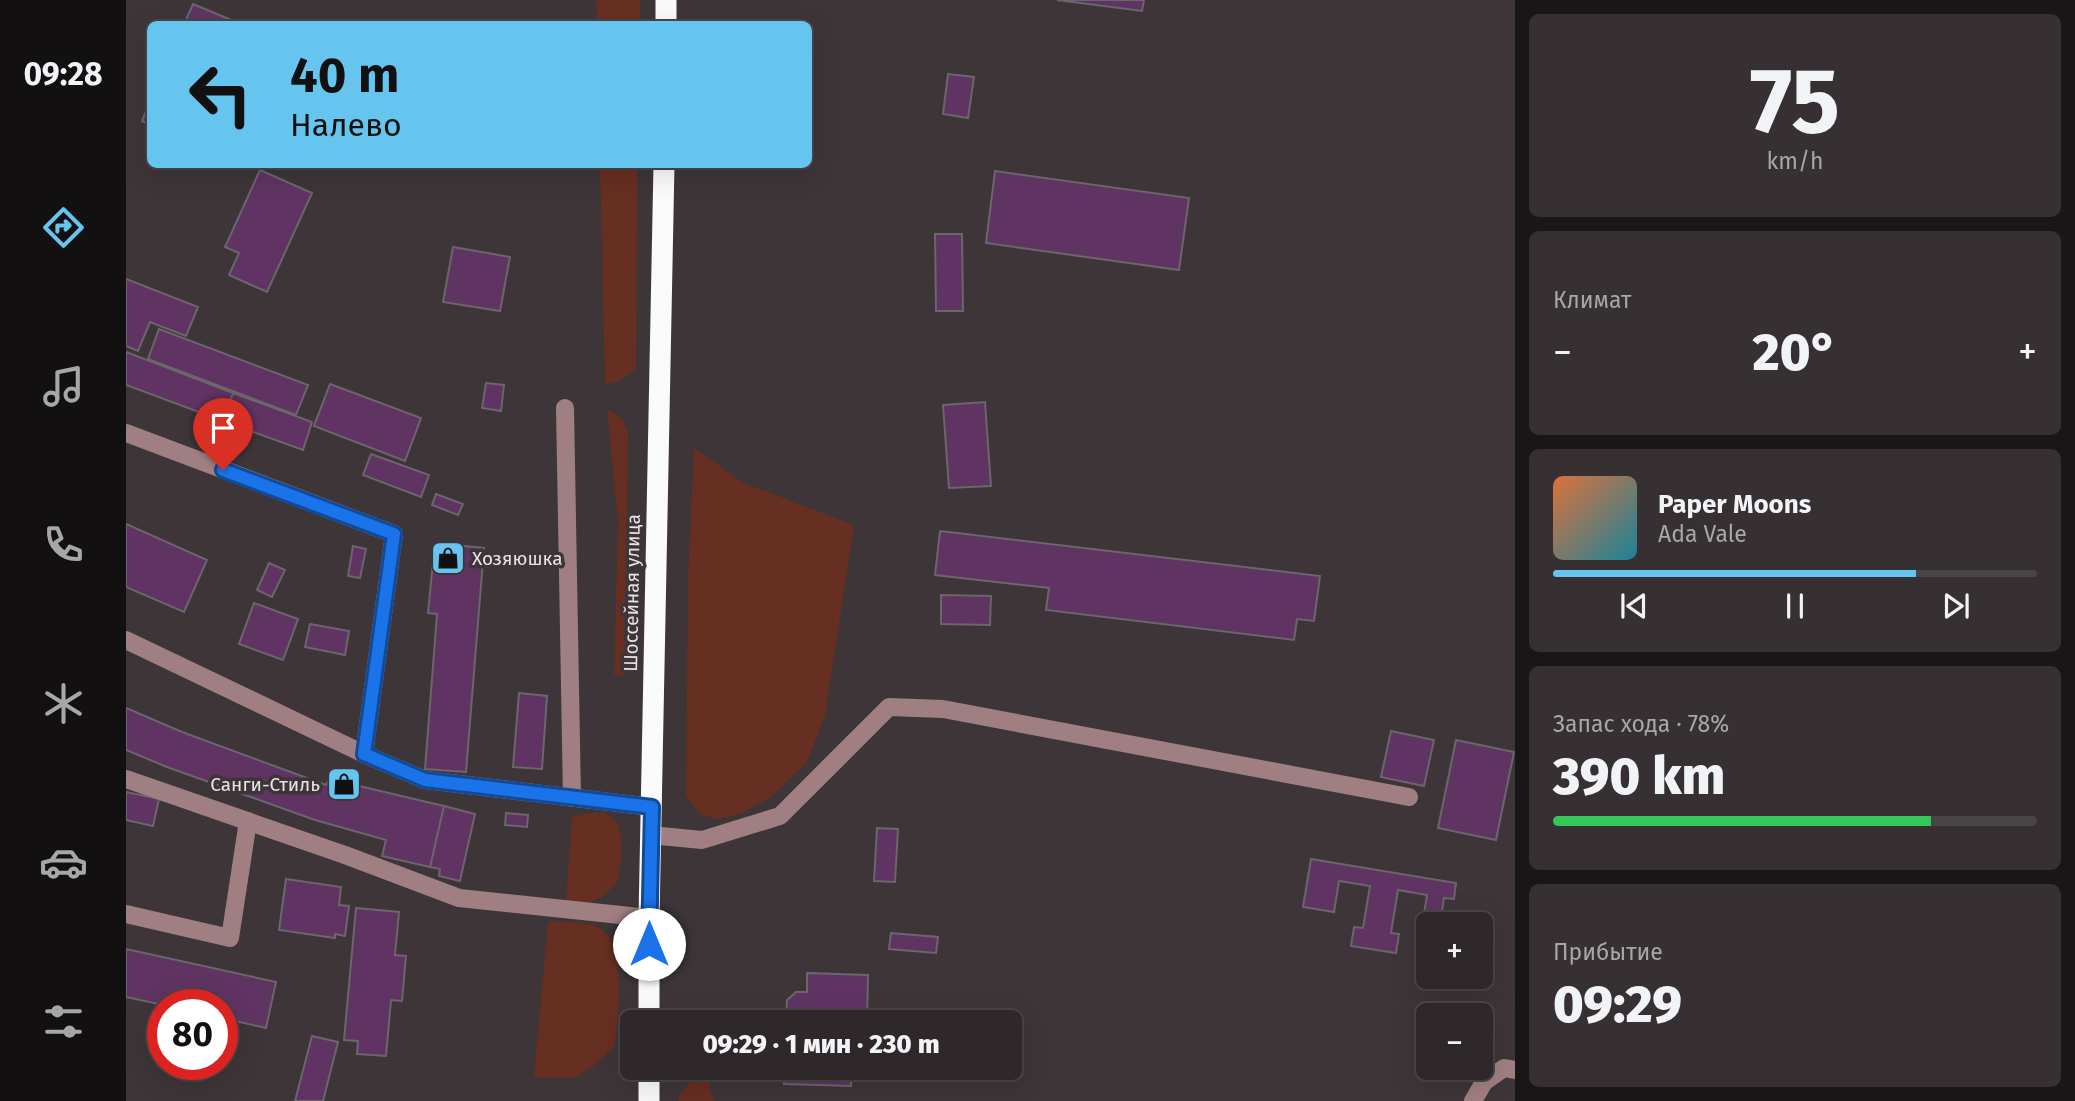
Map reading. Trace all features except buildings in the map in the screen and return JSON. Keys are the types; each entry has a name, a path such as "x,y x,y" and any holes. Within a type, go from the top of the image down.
{"highway":[{"path":"666,0 666,21"},
{"name":"Шоссейная улица","path":"649,1010 650,835 664,168"},
{"path":"649,1080 649,1101"}],"lane":[{"path":"565,408 572,798"},
{"path":"126,433 394,534 364,754"},
{"path":"126,640 364,754 425,780 652,807"},
{"path":"650,835 702,840 780,816 889,707 943,709 1409,797"},
{"path":"126,779 459,898 649,918"},
{"path":"126,914 230,938 247,821"},
{"path":"1473,1101 1484,1082 1504,1068 1515,1070"}],"shaded area":[{"path":"596,0 640,0 640,21 597,21"},
{"path":"600,168 637,168 636,369 618,382 605,383"},
{"path":"607,409 622,419 628,433 626,675 614,675 618,520"},
{"path":"694,448 744,483 854,525 825,716 807,762 772,796 743,813 718,819 701,815 686,796 688,576"},
{"path":"588,813 606,813 619,825 622,850 618,881 606,894 589,904 566,902 572,817"},
{"path":"548,921 592,925 604,932 612,944 617,960 619,997 615,1046 592,1067 573,1078 534,1077"},
{"path":"692,1080 708,1080 714,1101 679,1101 679,1095"}],"place":[{"name":"Хозяюшка","path":"448,558"},
{"name":"Санги-Стиль","path":"344,784"}],"route":[{"path":"223,470 394,534 364,754 425,780 652,807 649,944"}]}
